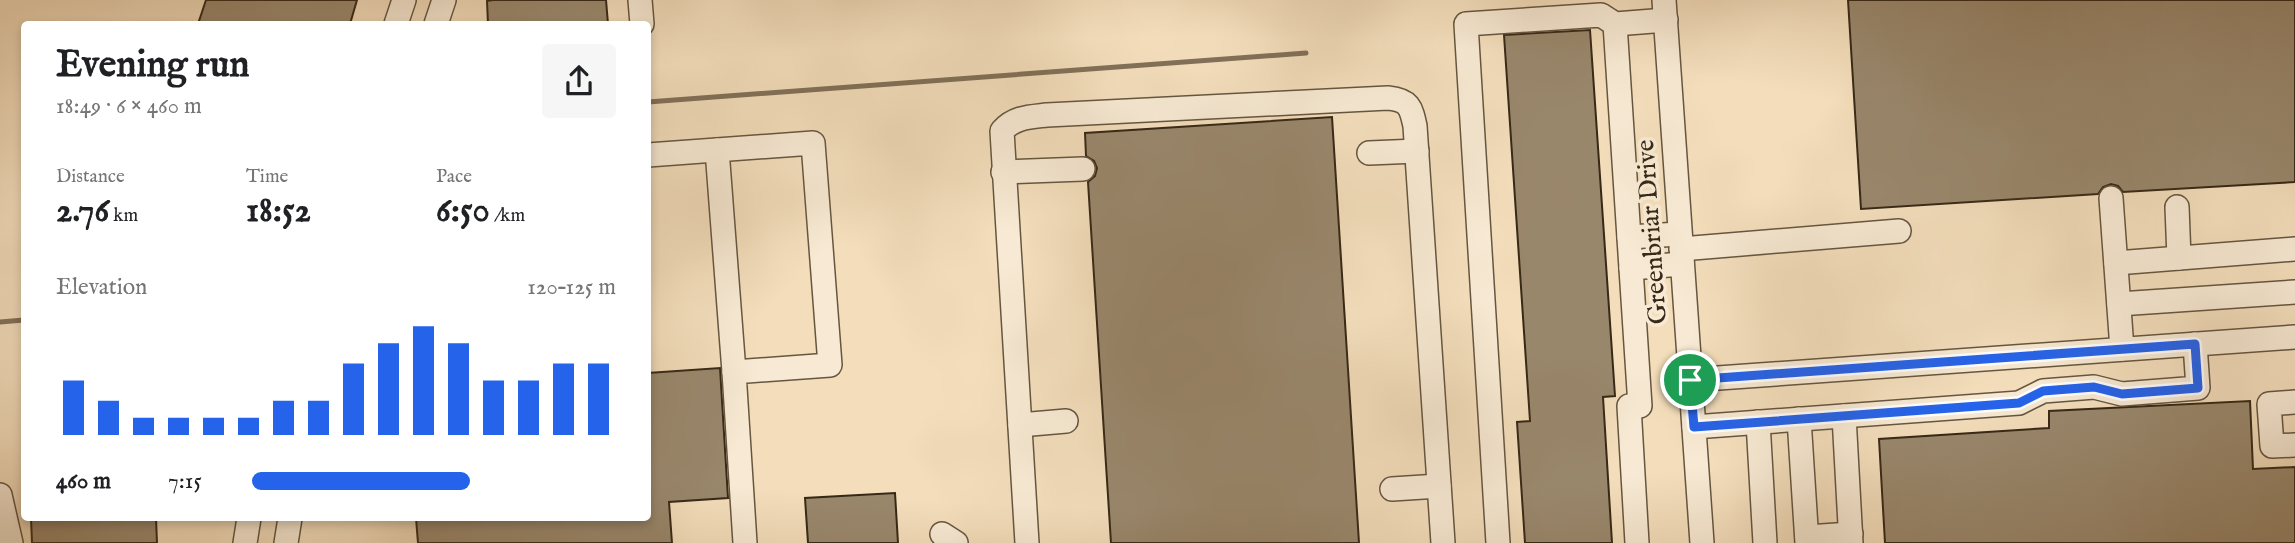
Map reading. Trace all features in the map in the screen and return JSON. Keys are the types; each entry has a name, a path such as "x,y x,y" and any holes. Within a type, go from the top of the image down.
{"street":[{"path":"397,21 404,0"},
{"path":"437,21 444,0"},
{"path":"640,0 642,21"},
{"path":"1498,543 1466,24 1601,15 1615,24 1665,10"},
{"name":"Greenbriar Drive","path":"1665,10 1702,543"},
{"path":"1615,24 1631,268 1637,543"},
{"path":"1027,543 1002,131 1017,119 1047,115 1388,98 1402,100 1412,109 1443,543"},
{"path":"651,155 813,143 830,365 734,372"},
{"path":"717,150 745,543"},
{"path":"1369,153 1417,151"},
{"path":"1003,172 1083,169"},
{"path":"2111,198 2122,349"},
{"path":"2176,207 2179,258"},
{"path":"1631,268 1681,249 1899,231"},
{"path":"1629,237 1681,249"},
{"path":"2116,263 2295,249"},
{"path":"2119,304 2295,292"},
{"path":"1690,380 2295,337"},
{"path":"1694,427 2019,403 2043,391 2094,387 2122,394 2198,388 2195,344"},
{"path":"2295,402 2269,404 2272,446 2295,444"},
{"path":"1799,419 1807,540 1851,539 1844,416"},
{"path":"1020,425 1066,421"},
{"path":"1758,422 1765,543"},
{"path":"1392,489 1439,486"},
{"path":"0,495 11,543"},
{"path":"245,543 249,521"},
{"path":"286,543 290,521"}],"building":[{"path":"206,0 357,0 351,21 199,21"},
{"path":"606,0 608,21 488,21 487,1"},
{"path":"1848,0 2295,0 2295,182 2123,192 2118,186 2111,184 2103,187 2098,194 1861,209"},
{"path":"1590,30 1615,396 1603,397 1612,543 1525,543 1517,422 1530,421 1504,35"},
{"path":"1332,117 1359,543 1111,543 1088,182 1095,176 1097,168 1094,161 1086,156 1085,133"},
{"path":"720,368 728,498 669,502 672,543 418,543 416,521 651,521 651,373"},
{"path":"2250,401 2253,469 2295,467 2295,543 1885,543 1879,439 2049,428 2049,411"},
{"path":"895,493 898,543 808,543 805,498"},
{"path":"31,521 156,521 157,543 32,543"}],"waterway":[{"path":"651,102 1306,53"},
{"path":"0,322 21,320"}],"route":[{"path":"2195,344 2198,388 2122,394 2094,387 2043,391 2019,403 1694,427 1690,380 2195,344"}]}
